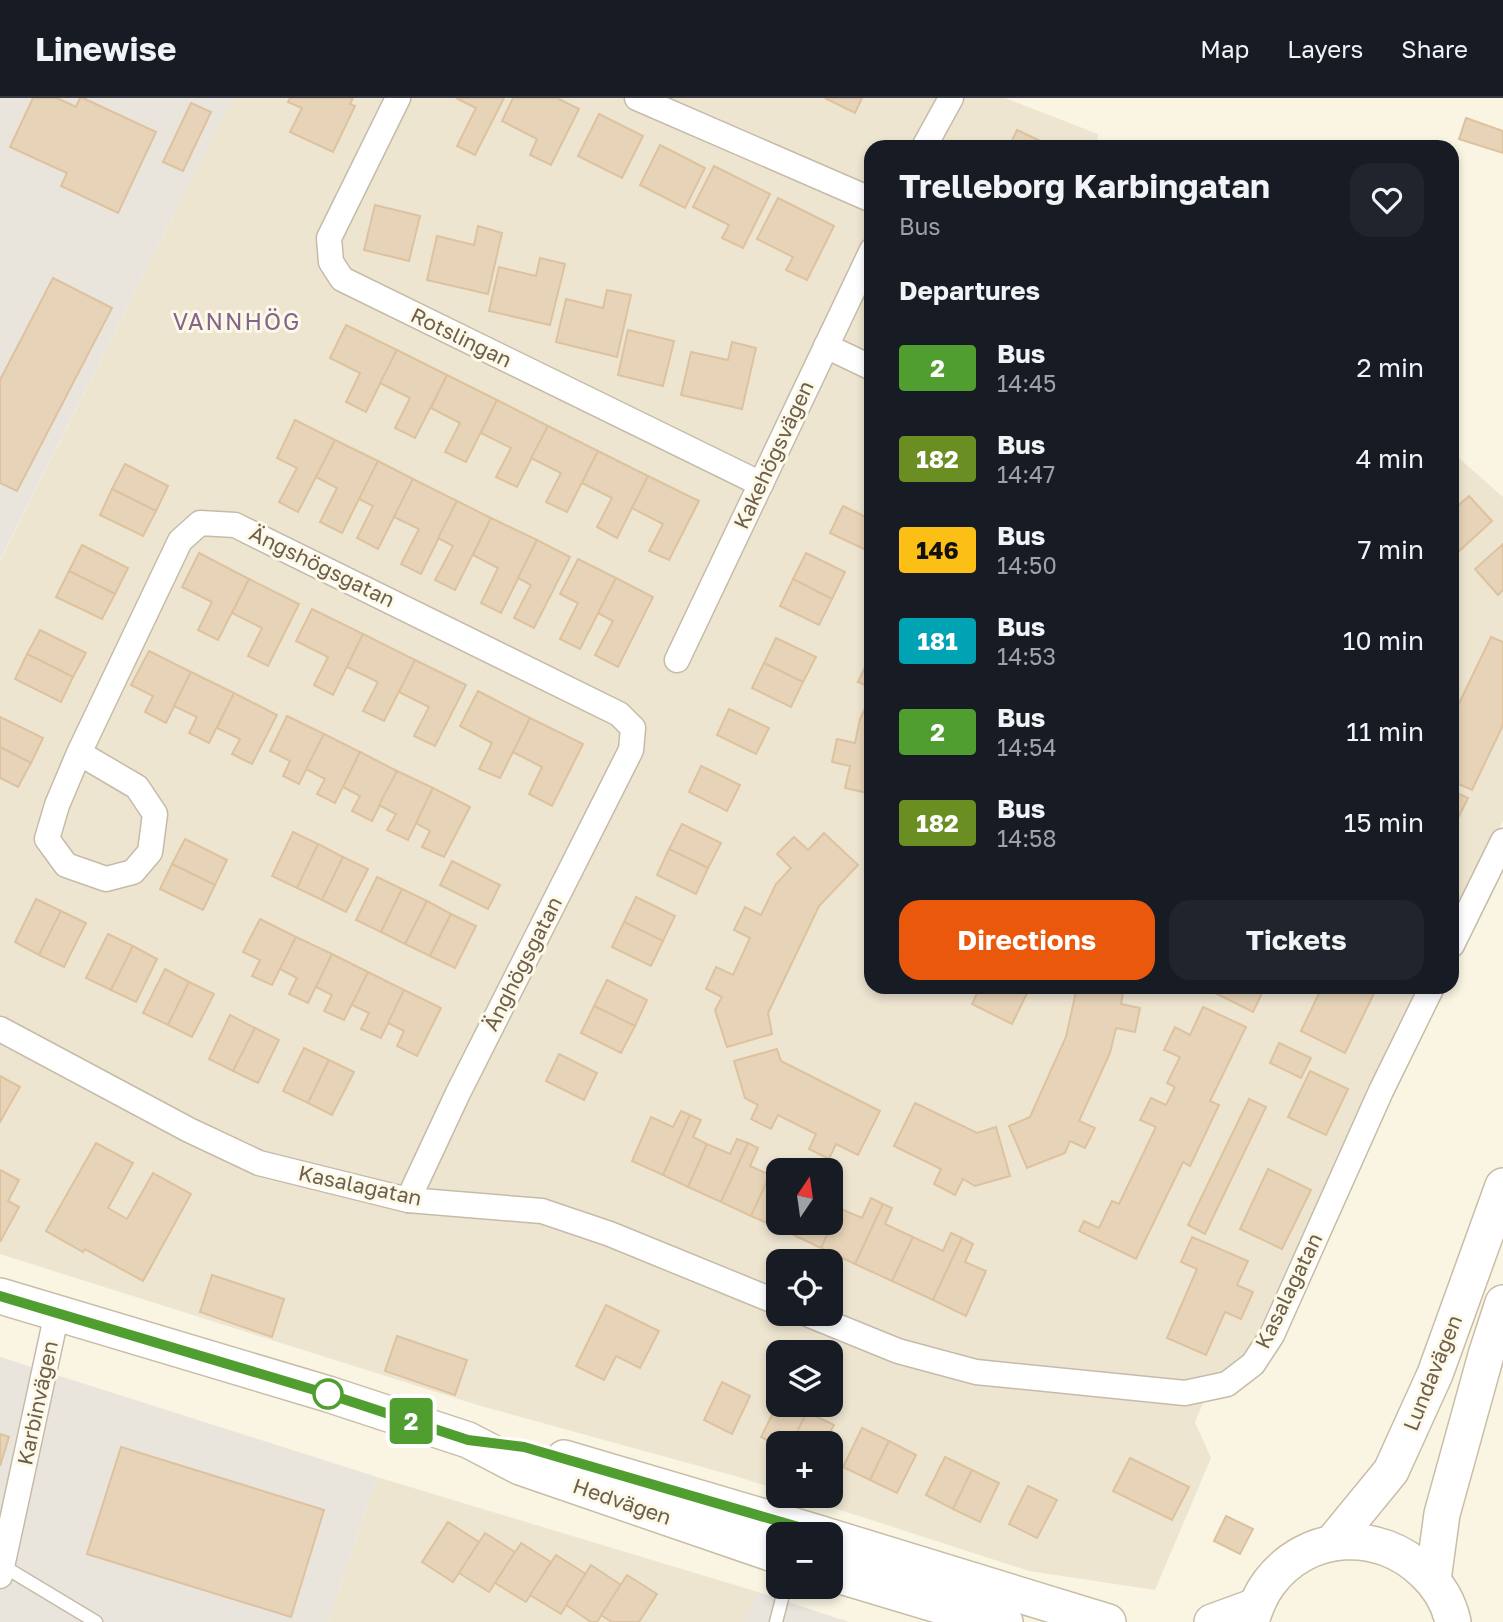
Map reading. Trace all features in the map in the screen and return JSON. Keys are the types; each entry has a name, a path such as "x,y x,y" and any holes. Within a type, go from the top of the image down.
{"main road":[{"name":"Lundavägen","path":"1332,1543 1391,1471 1435,1374 1503,1186"},
{"name":"Hedvägen","path":"0,1296 328,1394 468,1440 520,1467 766,1552"},
{"name":"Lundavägen","path":"1433,1580 1442,1514 1503,1303"},
{"name":"Hedvägen","path":"468,1440 524,1447 780,1522"},
{"name":"Hedvägen","path":"843,1541 1108,1622"},
{"path":"1212,1622 1253,1614 1268,1584 1286,1564 1308,1551 1332,1543 1360,1541 1388,1548 1413,1560 1433,1580 1445,1598 1453,1622"},
{"path":"843,1577 1005,1622"}],"street":[{"name":"Rotslingan","path":"398,98 329,238 331,262 342,279 761,484"},
{"path":"637,98 864,197"},
{"path":"928,140 951,98"},
{"name":"Kakehögsvägen","path":"677,660 864,267"},
{"path":"826,346 864,364"},
{"name":"Ängshögsgatan","path":"79,752 137,787 155,814 150,852 133,872 106,879 66,865 47,839 57,805 79,752 180,541 200,523 235,525 619,714 633,727"},
{"name":"Änghögsgatan","path":"408,1200 463,1081 631,750 633,727"},
{"path":"1459,931 1503,841"},
{"name":"Kasalagatan","path":"836,1326 898,1352 976,1372 1185,1393 1227,1384 1253,1364 1272,1335 1381,1091 1429,994"},
{"name":"Kasalagatan","path":"0,1029 189,1130 259,1163 408,1200 542,1211 610,1234 766,1298"},
{"name":"Karbinvägen","path":"1,1571 60,1314"}],"lane":[{"path":"1,1571 96,1622"},
{"path":"776,1622 782,1599"}],"shaded area":[{"path":"0,98 233,98 0,560"},
{"path":"233,98 1005,98 1098,134 1098,140 864,140 864,994 1420,994 1254,1351 1214,1377 1195,1422 1211,1458 1155,1590 1029,1571 834,1508 843,1508 843,1431 766,1431 766,1486 474,1404 0,1254 0,561"},
{"path":"1459,458 1503,497 1503,821 1459,913"},
{"path":"0,1357 377,1477 328,1622 0,1622"},
{"path":"377,1477 758,1592 744,1622 328,1622"},
{"path":"758,1592 766,1595 766,1599 779,1599 849,1622 744,1622"}],"building":[{"path":"33,98 57,98 76,107 80,98 83,98 156,132 118,213 61,186 67,173 10,147"},
{"path":"290,98 353,98 350,104 355,106 333,152 290,132 302,108 288,102"},
{"path":"456,98 504,98 475,155 457,146 476,108"},
{"path":"513,98 557,98 579,109 551,165 530,155 537,139 502,121"},
{"path":"825,98 862,98 855,113"},
{"path":"191,103 211,112 183,171 163,162"},
{"path":"599,114 643,136 622,178 578,156"},
{"path":"1466,118 1503,131 1503,153 1459,139"},
{"path":"1017,130 1038,140 1012,140"},
{"path":"660,145 705,168 685,208 640,185"},
{"path":"714,166 770,194 743,248 722,238 729,225 693,207"},
{"path":"778,198 834,226 807,280 786,270 793,257 757,239"},
{"path":"375,205 420,216 409,261 364,250"},
{"path":"478,226 502,233 488,294 427,280 437,236 474,245"},
{"path":"540,258 565,264 550,325 489,311 499,267 536,276"},
{"path":"53,278 112,308 17,491 0,483 0,380"},
{"path":"607,290 631,295 617,357 556,342 566,299 603,308"},
{"path":"346,325 397,350 366,412 346,402 360,373 330,358"},
{"path":"628,330 674,341 663,386 618,375"},
{"path":"732,342 756,348 742,409 681,395 691,352 728,360"},
{"path":"397,350 447,375 415,438 395,428 410,398 380,383"},
{"path":"447,375 497,400 466,462 445,452 460,423 431,408"},
{"path":"497,400 548,426 517,487 496,477 511,448 481,433"},
{"path":"295,420 335,440 298,512 279,502 297,468 277,458"},
{"path":"548,426 598,451 567,512 546,502 561,473 531,458"},
{"path":"335,440 378,461 342,533 320,522 337,488 316,477"},
{"path":"598,451 648,476 617,538 597,527 612,498 582,483"},
{"path":"378,461 413,479 378,549 357,538 373,506 359,499"},
{"path":"125,464 168,486 156,511 112,489"},
{"path":"648,476 699,501 669,560 649,551 663,524 632,508"},
{"path":"413,479 457,501 421,574 401,564 419,529 394,517"},
{"path":"112,489 156,511 143,536 100,515"},
{"path":"1469,496 1492,521 1459,551 1459,505"},
{"path":"457,501 491,518 455,590 435,580 453,546 438,538"},
{"path":"843,506 864,516 864,549 830,533"},
{"path":"491,518 537,540 501,613 481,603 498,568 473,555"},
{"path":"537,540 570,557 534,628 514,618 531,585 518,578"},
{"path":"1503,544 1503,590 1498,595 1475,569"},
{"path":"82,545 128,568 115,594 69,571"},
{"path":"199,553 249,579 218,640 198,630 212,602 182,587"},
{"path":"806,553 845,572 832,599 793,579"},
{"path":"578,559 616,578 580,649 560,639 578,603 560,594"},
{"path":"69,571 115,594 102,619 56,597"},
{"path":"616,578 653,597 618,667 595,655 613,621 598,613"},
{"path":"249,579 299,604 268,666 248,656 262,628 232,613"},
{"path":"793,579 832,599 819,625 780,606"},
{"path":"312,609 363,634 333,695 314,685 328,657 296,641"},
{"path":"40,630 86,653 73,677 27,654"},
{"path":"363,634 415,660 384,721 363,711 378,682 347,667"},
{"path":"1491,637 1503,642 1503,725 1472,790 1459,784 1459,703"},
{"path":"776,638 816,657 803,682 764,663"},
{"path":"149,651 191,672 166,723 145,712 153,696 131,685"},
{"path":"27,654 73,677 61,702 15,679"},
{"path":"415,660 466,685 435,746 414,736 429,707 399,692"},
{"path":"764,663 803,682 791,707 752,688"},
{"path":"864,669 864,685 858,682"},
{"path":"191,672 234,693 209,743 189,733 197,717 174,706"},
{"path":"478,691 530,718 500,778 479,769 492,743 460,726"},
{"path":"234,693 277,715 252,764 232,754 240,739 217,728"},
{"path":"729,709 769,728 756,754 717,735"},
{"path":"864,711 864,792 845,788 850,766 832,762 837,739 855,743"},
{"path":"287,716 324,734 299,784 283,776 290,761 270,751"},
{"path":"0,717 43,738 31,763 0,747"},
{"path":"530,718 583,744 552,806 529,794 542,767 513,752"},
{"path":"324,734 360,752 335,803 317,794 325,779 306,769"},
{"path":"0,747 31,763 18,787 0,778"},
{"path":"360,752 397,771 372,821 352,811 360,796 343,787"},
{"path":"701,766 740,785 727,811 689,792"},
{"path":"397,771 433,788 408,840 387,830 396,814 379,805"},
{"path":"433,788 470,807 444,857 422,847 430,831 416,823"},
{"path":"1459,794 1468,798 1459,816"},
{"path":"682,824 721,843 708,868 669,849"},
{"path":"293,832 318,844 297,888 272,876"},
{"path":"824,833 858,865 819,906 768,1013 772,1034 727,1047 715,1010 722,997 706,989 716,967 733,975 750,938 734,930 745,907 761,915 776,884 791,868 777,854 794,837 808,850"},
{"path":"185,839 227,860 215,885 172,864"},
{"path":"318,844 343,857 322,900 297,888"},
{"path":"669,849 708,868 696,894 657,875"},
{"path":"343,857 368,869 346,912 322,900"},
{"path":"452,861 500,885 488,909 440,885"},
{"path":"172,864 215,885 203,910 160,889"},
{"path":"377,877 402,889 381,932 356,920"},
{"path":"402,889 427,901 405,944 381,932"},
{"path":"636,897 675,916 663,941 624,922"},
{"path":"36,899 61,911 39,955 15,942"},
{"path":"427,901 451,914 430,956 405,944"},
{"path":"61,911 86,923 64,967 39,955"},
{"path":"451,914 476,926 455,968 430,956"},
{"path":"260,919 296,937 272,985 252,976 260,960 243,952"},
{"path":"624,922 663,941 651,966 612,947"},
{"path":"108,934 133,946 111,990 86,978"},
{"path":"296,937 332,954 308,1003 289,994 297,978 280,969"},
{"path":"133,946 157,959 136,1002 111,990"},
{"path":"332,954 368,972 344,1020 324,1011 332,995 316,987"},
{"path":"165,969 189,982 168,1025 143,1013"},
{"path":"368,972 404,990 381,1038 361,1029 369,1013 352,1005"},
{"path":"607,980 647,1000 635,1026 594,1006"},
{"path":"189,982 214,994 192,1037 168,1025"},
{"path":"404,990 441,1008 417,1056 397,1046 404,1031 388,1023"},
{"path":"977,994 1027,994 1012,1024 972,1004"},
{"path":"1075,994 1123,994 1121,1004 1140,1008 1135,1032 1116,1028 1110,1053 1079,1121 1095,1128 1085,1148 1070,1141 1065,1153 1027,1168 1009,1126 1030,1117 1066,1037"},
{"path":"1217,994 1262,994 1253,1012"},
{"path":"1319,994 1374,994 1345,1053 1301,1031"},
{"path":"594,1006 635,1026 621,1053 581,1033"},
{"path":"1203,1007 1246,1027 1210,1101 1219,1105 1190,1166 1183,1162 1136,1259 1079,1231 1084,1221 1099,1228 1112,1201 1119,1204 1156,1127 1140,1120 1151,1098 1166,1105 1175,1087 1167,1083 1180,1057 1164,1050 1175,1027 1190,1035"},
{"path":"230,1015 255,1028 233,1071 209,1059"},
{"path":"255,1028 279,1040 258,1083 233,1071"},
{"path":"1279,1043 1311,1058 1301,1078 1270,1063"},
{"path":"304,1048 329,1060 308,1103 283,1091"},
{"path":"777,1049 781,1061 880,1111 858,1155 836,1144 827,1158 809,1149 816,1134 778,1115 771,1129 751,1119 758,1105 745,1098 734,1061"},
{"path":"559,1054 597,1073 584,1100 546,1081"},
{"path":"329,1060 354,1072 332,1115 308,1103"},
{"path":"1310,1071 1348,1089 1326,1135 1288,1117"},
{"path":"0,1076 20,1087 0,1122"},
{"path":"1249,1099 1266,1107 1205,1234 1188,1225"},
{"path":"915,1103 977,1133 996,1127 1010,1176 975,1186 963,1179 955,1195 934,1184 941,1169 894,1146"},
{"path":"681,1111 690,1115 663,1175 632,1161 651,1117 673,1127"},
{"path":"690,1115 701,1120 693,1137 707,1144 688,1187 663,1175"},
{"path":"737,1139 748,1143 721,1202 688,1187 707,1144 730,1154"},
{"path":"96,1143 133,1163 108,1208 127,1219 153,1173 191,1194 143,1281 46,1231"},
{"path":"748,1143 758,1148 750,1166 766,1173 766,1184 751,1216 721,1202"},
{"path":"1268,1169 1311,1190 1282,1249 1240,1229"},
{"path":"0,1170 19,1180 8,1201 19,1207 0,1242"},
{"path":"766,1184 766,1223 751,1216"},
{"path":"871,1198 883,1204 855,1264 843,1258 843,1249 821,1248 826,1236 844,1236 844,1210 862,1218"},
{"path":"883,1204 892,1208 885,1224 913,1237 892,1281 855,1264"},
{"path":"951,1233 962,1238 933,1300 892,1281 913,1237 943,1251"},
{"path":"796,1236 826,1236 821,1248"},
{"path":"1192,1237 1248,1261 1237,1285 1253,1292 1241,1319 1225,1312 1206,1355 1167,1338 1197,1269 1181,1262"},
{"path":"962,1238 973,1244 965,1262 986,1271 966,1316 933,1300"},
{"path":"212,1275 284,1299 272,1337 200,1312"},
{"path":"606,1305 659,1331 640,1368 616,1356 604,1380 576,1366"},
{"path":"397,1336 467,1360 455,1395 385,1371"},
{"path":"722,1382 750,1396 732,1434 704,1420"},
{"path":"771,1417 804,1417 798,1431 766,1431 766,1440 761,1437"},
{"path":"804,1417 817,1417 834,1425 831,1431 798,1431"},
{"path":"862,1428 889,1441 870,1480 843,1467"},
{"path":"0,1434 9,1437 0,1466"},
{"path":"889,1441 916,1455 897,1493 870,1480"},
{"path":"121,1447 324,1510 291,1617 87,1554"},
{"path":"945,1457 972,1470 953,1509 926,1495"},
{"path":"1130,1458 1189,1487 1172,1520 1113,1491"},
{"path":"972,1470 999,1483 980,1522 953,1509"},
{"path":"1028,1486 1057,1500 1037,1538 1009,1524"},
{"path":"1226,1516 1253,1529 1240,1554 1214,1541"},
{"path":"448,1522 479,1542 453,1582 422,1562"},
{"path":"485,1533 515,1552 489,1592 459,1573"},
{"path":"521,1543 551,1562 526,1602 495,1583"},
{"path":"556,1555 586,1574 561,1614 530,1595"},
{"path":"591,1565 621,1585 597,1622 591,1622 566,1605"},
{"path":"627,1575 657,1594 639,1622 612,1622 601,1615"}],"bus line":[{"name":"2","path":"0,1296 328,1394 468,1440 524,1447 781,1522"}],"district":[{"name":"VANNHÖG","path":"237,322"}]}
